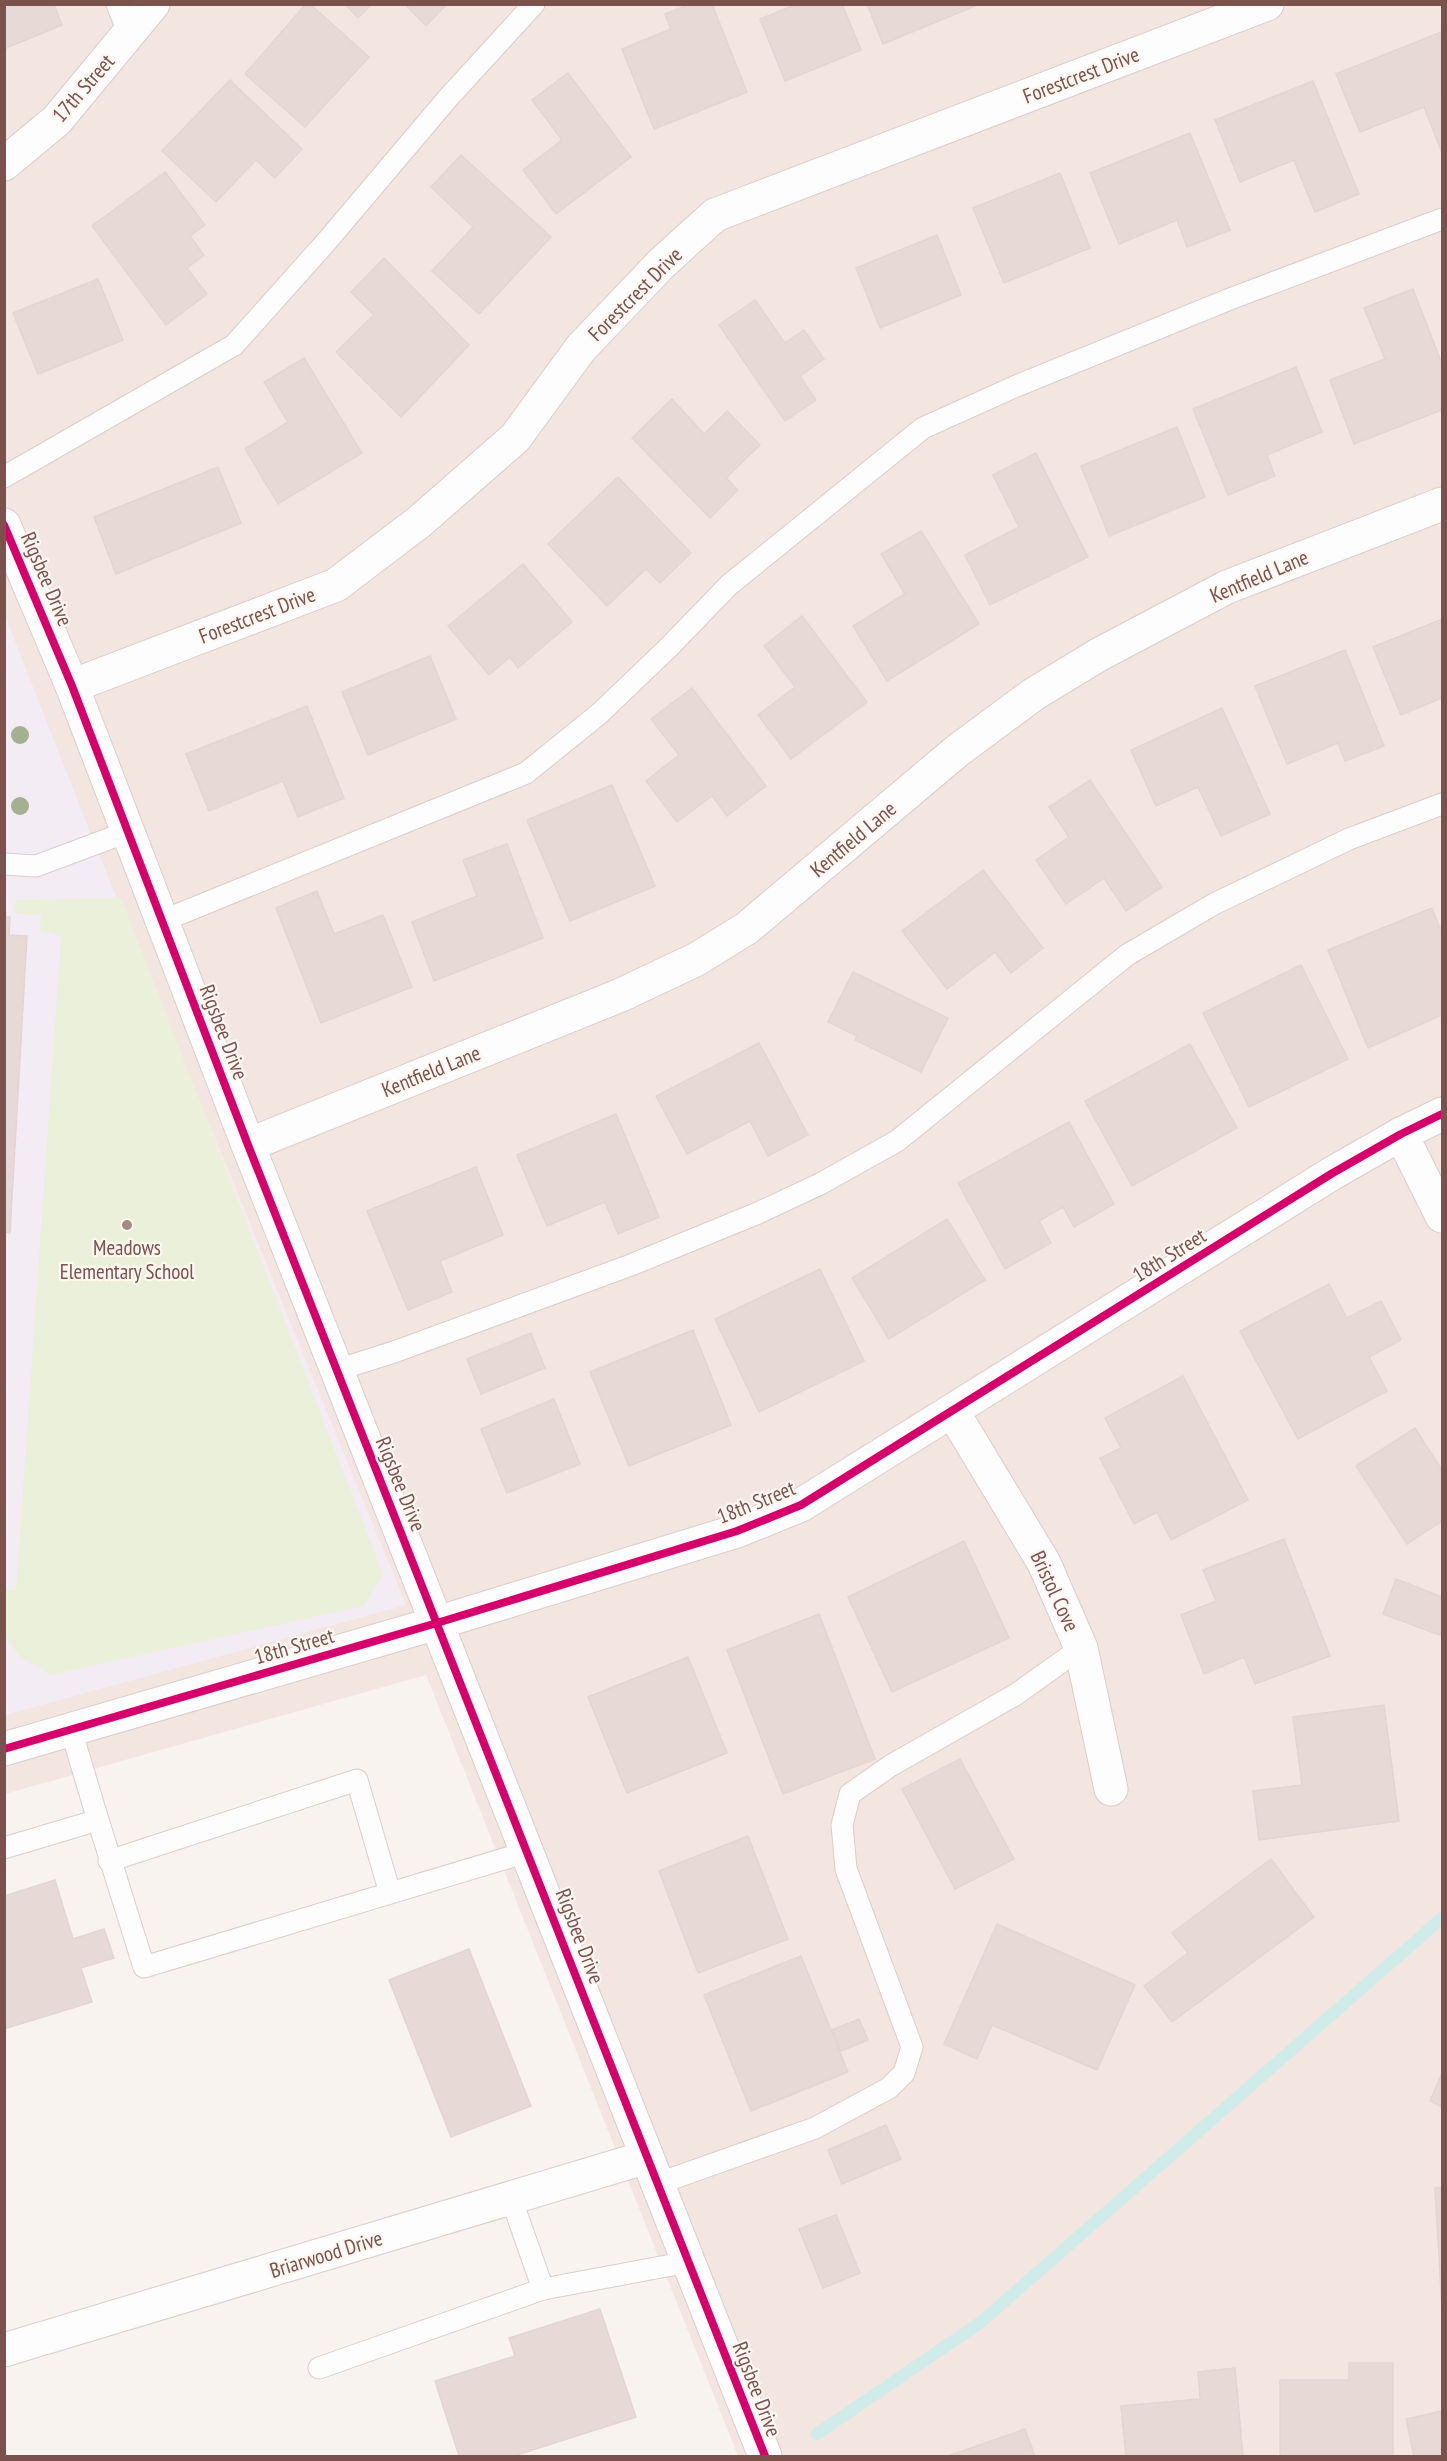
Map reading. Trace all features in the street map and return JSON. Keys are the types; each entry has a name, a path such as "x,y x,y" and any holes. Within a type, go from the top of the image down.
{"street":[{"name":"17th Street","path":"4,164 57,120 153,4"},
{"name":"Forestcrest Drive","path":"72,686 336,585 419,522 515,438 581,348 661,264 715,215 1267,4"},
{"name":"Kentfield Lane","path":"248,1145 621,995 697,959 747,928 957,751 1034,694 1090,659 1227,587 1443,504"},
{"name":"Rigsbee Drive","path":"4,525 72,686 248,1145 765,2457"},
{"name":"18th Street","path":"6,1742 71,1730 437,1623 737,1530 801,1505 1321,1180 1401,1134 1443,1114"},
{"path":"1401,1134 1443,1216"},
{"name":"Bristol Cove","path":"953,1412 1044,1563 1081,1648 1111,1789"},
{"name":"Briarwood Drive","path":"4,2350 511,2198 652,2171"}],"lane":[{"path":"117,4 129,34"},
{"path":"4,477 234,345 327,241 448,98 534,4"},
{"path":"162,921 526,772 599,714 729,585 924,428 1014,387 1187,317 1443,219"},
{"path":"337,1370 394,1352 631,1265 758,1213 820,1184 897,1141 1127,956 1214,904 1349,839 1443,804"},
{"path":"4,864 36,866 127,832"},
{"path":"652,2171 815,2128 889,2088 904,2073 912,2047 846,1869 842,1825 850,1794 890,1766 1015,1695 1081,1648"},
{"path":"71,1730 109,1861 144,1967 527,1852"},
{"path":"109,1861 357,1780 390,1893"},
{"path":"4,1848 98,1820"},
{"path":"511,2198 543,2289"},
{"path":"319,2368 543,2289 688,2262"}],"shaded area":[{"path":"5,5 1442,5 1442,2456 738,2456 426,1675 5,1794"},
{"name":"Meadows Elementary School","path":"4,613 95,845 406,1605 5,1715"}],"green space":[{"name":"Meadows Elementary School","path":"121,898 383,1574 364,1606 51,1675 19,1656 5,1636 4,1589 16,1591 61,936 40,930 41,915 14,913 17,900"}],"building":[{"path":"4,4 54,4 62,25 4,49"},
{"path":"306,4 310,4 369,57 305,127 245,74"},
{"path":"345,4 372,4 358,18"},
{"path":"405,4 447,4 426,26"},
{"path":"690,4 712,4 747,92 654,129 622,49 671,29 665,14"},
{"path":"797,4 842,4 861,50 785,81 760,19"},
{"path":"867,4 980,4 883,44"},
{"path":"1441,32 1442,153 1424,107 1360,132 1336,74"},
{"path":"568,73 631,157 556,214 523,170 562,140 532,100"},
{"path":"230,80 302,149 275,178 256,160 216,202 162,151"},
{"path":"1313,81 1359,194 1315,212 1294,160 1240,182 1215,120"},
{"path":"1190,133 1230,230 1187,247 1177,220 1119,244 1090,173"},
{"path":"461,155 551,237 479,314 432,271 473,227 431,187"},
{"path":"165,172 205,225 190,236 204,255 187,268 207,294 166,325 92,226"},
{"path":"1060,173 1090,248 1004,283 973,208"},
{"path":"937,235 961,295 880,328 856,268"},
{"path":"384,258 469,345 401,417 336,352 374,315 351,292"},
{"path":"98,279 123,340 38,374 13,313"},
{"path":"1413,289 1442,364 1442,410 1354,444 1330,380 1385,359 1364,308"},
{"path":"755,300 785,343 804,330 824,359 800,376 816,400 785,421 719,325"},
{"path":"304,358 362,453 278,504 245,449 288,422 264,382"},
{"path":"1296,367 1322,432 1267,455 1275,476 1228,495 1193,409"},
{"path":"672,399 704,434 727,411 760,445 726,478 738,490 710,518 632,438"},
{"path":"1177,427 1205,497 1109,536 1081,466"},
{"path":"1036,453 1088,557 990,605 965,555 1019,527 993,475"},
{"path":"218,467 241,523 116,574 94,517"},
{"path":"618,477 691,553 660,583 646,569 607,606 548,544"},
{"path":"921,531 979,624 887,681 853,626 905,594 881,554"},
{"path":"523,564 572,622 518,668 510,657 489,675 448,626"},
{"path":"802,616 867,702 791,759 758,715 795,687 764,646"},
{"path":"1442,619 1442,698 1401,715 1373,647"},
{"path":"1345,650 1384,746 1345,761 1338,743 1287,764 1255,686"},
{"path":"430,656 456,719 368,755 342,692"},
{"path":"692,688 766,786 727,816 712,796 677,822 646,781 679,755 651,719"},
{"path":"307,706 344,798 298,817 283,781 209,811 186,754"},
{"path":"1222,708 1270,814 1221,836 1198,787 1156,806 1131,750"},
{"path":"1090,780 1162,887 1126,911 1104,878 1066,904 1036,860 1069,837 1049,807"},
{"path":"612,785 655,886 570,921 527,820"},
{"path":"507,844 543,938 434,981 412,922 477,896 463,860"},
{"path":"983,870 1043,948 1011,973 995,952 947,989 902,931"},
{"path":"317,891 334,934 383,915 412,987 321,1023 276,908"},
{"path":"1432,908 1442,933 1442,1015 1368,1048 1328,950"},
{"path":"4,917 10,917 9,935 27,936 10,1233 4,1232"},
{"path":"1301,965 1348,1059 1249,1107 1203,1013"},
{"path":"853,972 948,1018 921,1072 855,1040 857,1036 828,1022"},
{"path":"759,1043 808,1135 768,1156 750,1121 687,1154 656,1096"},
{"path":"1190,1044 1237,1128 1132,1186 1085,1101"},
{"path":"616,1114 659,1217 618,1234 605,1202 547,1226 517,1155"},
{"path":"1069,1122 1114,1204 1074,1227 1063,1207 1039,1221 1051,1243 1005,1269 958,1183"},
{"path":"476,1167 503,1235 440,1261 452,1292 408,1310 367,1211"},
{"path":"947,1219 985,1280 889,1339 852,1278"},
{"path":"820,1269 864,1361 759,1412 715,1319"},
{"path":"1329,1284 1347,1318 1381,1301 1401,1340 1369,1357 1387,1391 1298,1439 1240,1331"},
{"path":"693,1330 731,1425 629,1466 590,1372"},
{"path":"531,1333 545,1368 481,1394 467,1359"},
{"path":"1183,1376 1248,1500 1171,1540 1157,1512 1134,1524 1100,1458 1121,1448 1105,1418"},
{"path":"554,1399 580,1464 507,1493 481,1429"},
{"path":"1415,1428 1442,1470 1442,1521 1407,1544 1356,1466"},
{"path":"1284,1539 1330,1656 1255,1684 1244,1657 1204,1674 1181,1615 1216,1601 1203,1570"},
{"path":"964,1541 1009,1638 892,1692 848,1597"},
{"path":"1396,1579 1442,1597 1442,1636 1383,1614"},
{"path":"819,1614 875,1759 783,1794 727,1650"},
{"path":"688,1657 727,1753 627,1793 588,1697"},
{"path":"1384,1705 1399,1821 1259,1840 1253,1791 1302,1785 1293,1717"},
{"path":"960,1759 1014,1859 955,1889 902,1789"},
{"path":"748,1836 788,1939 698,1973 659,1871"},
{"path":"1271,1859 1314,1917 1172,2022 1144,1986 1188,1953 1172,1933"},
{"path":"55,1880 73,1939 104,1929 114,1958 81,1968 92,2002 4,2029 4,1896"},
{"path":"997,1924 1135,1985 1097,2070 992,2025 977,2059 944,2044"},
{"path":"469,1949 531,2106 451,2137 389,1980"},
{"path":"801,1956 848,2072 751,2111 704,1995"},
{"path":"859,2019 868,2040 841,2051 832,2030"},
{"path":"1442,2073 1442,2107 1430,2101"},
{"path":"886,2125 901,2159 842,2184 828,2150"},
{"path":"1442,2187 1442,2310 1435,2188"},
{"path":"836,2215 860,2273 823,2288 799,2229"},
{"path":"600,2309 636,2417 514,2456 459,2456 435,2381 515,2356 509,2338"},
{"path":"1349,2363 1393,2363 1393,2456 1280,2456 1280,2380 1349,2380"},
{"path":"1235,2368 1243,2456 1126,2456 1121,2406 1200,2399 1198,2372"},
{"path":"1442,2411 1442,2456 1414,2456 1406,2419"},
{"path":"1025,2429 1035,2456 948,2456"}],"waterway":[{"path":"817,2434 981,2322 1442,1918"}],"cycle path":[{"path":"4,525 72,686 248,1145 765,2456"},
{"path":"4,1749 437,1623 737,1531 801,1505 1331,1174 1401,1134 1442,1114"}],"place":[{"name":"Meadows Elementary School","path":"127,1225"}]}
